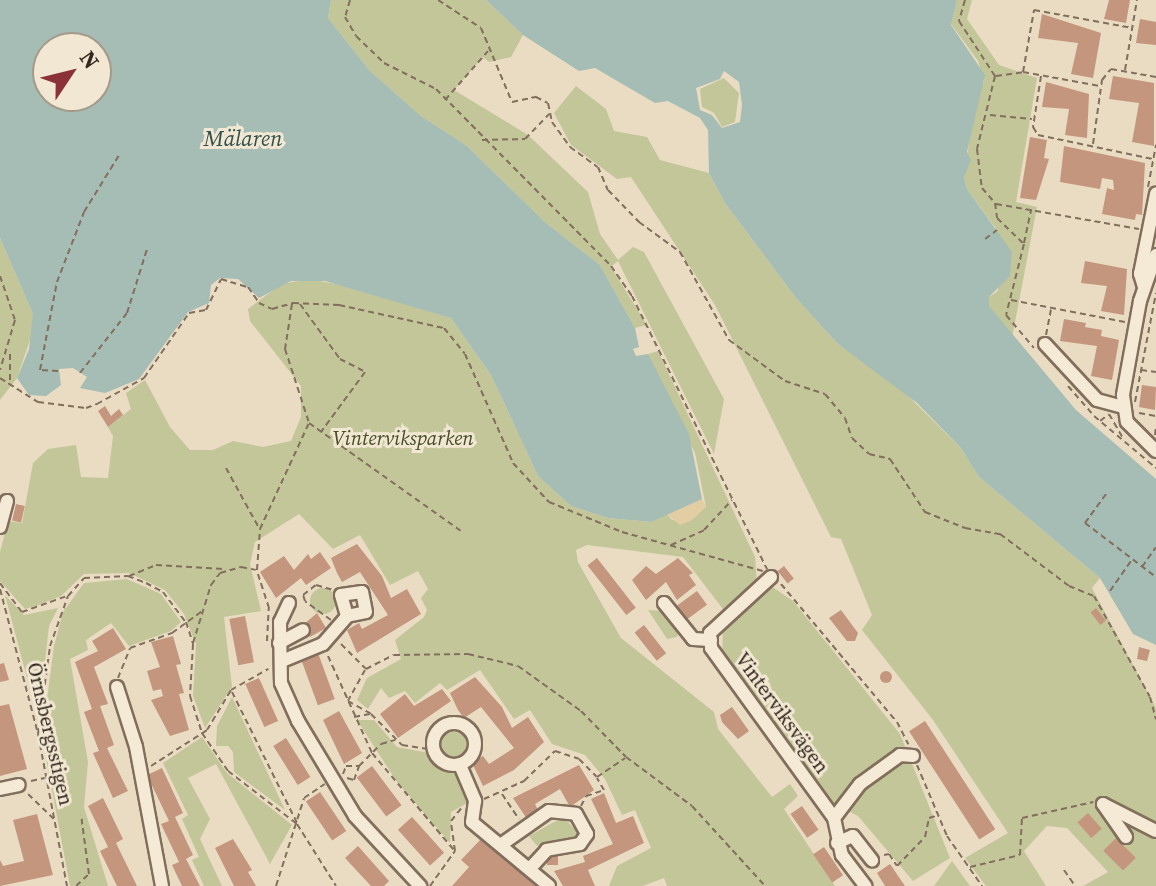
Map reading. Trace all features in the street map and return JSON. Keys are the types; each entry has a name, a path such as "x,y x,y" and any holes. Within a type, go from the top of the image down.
{"street":[{"path":"1150,290 1140,274 1156,194"},
{"path":"1156,255 1123,407 1131,429 1156,451"},
{"path":"1045,344 1097,400 1123,407"},
{"path":"0,527 7,501"},
{"name":"Vinterviksvägen","path":"771,577 710,633 711,648 834,818 837,843 865,886"},
{"path":"282,661 323,644 338,632 347,616 341,595 354,590 367,602 366,612 347,616"},
{"path":"289,603 284,607 279,643 281,683 338,779 355,816 426,884"},
{"path":"664,603 693,639 711,640"},
{"path":"279,643 303,630"},
{"path":"117,687 136,747 138,773 162,886"},
{"path":"450,722 465,725 474,735 475,750 460,765 444,763 433,750 438,729 450,722"},
{"path":"834,818 860,784 900,755 913,756"},
{"path":"460,765 475,801 472,822 549,886"},
{"path":"0,789 19,785"},
{"path":"1103,804 1156,831"},
{"path":"1103,804 1126,837"},
{"path":"502,844 549,811 565,809 583,821 587,834 571,848 547,850 530,868"},
{"path":"837,843 853,836 872,860"}],"path":[{"path":"350,0 345,17 356,36 384,63 436,89 481,140 600,255 632,296 771,577"},
{"path":"438,0 474,19 512,102 536,97 548,103 550,113 570,147 604,175 608,190 639,222 680,252 729,340 785,381 825,394 845,418 852,438 869,454 890,459 925,512 965,528 1000,534 1069,586 1094,596 1150,697 1156,719"},
{"path":"965,0 959,21 995,76"},
{"path":"1124,71 1137,0"},
{"path":"1023,72 1034,10 1132,28"},
{"path":"445,100 489,50"},
{"path":"1093,145 1101,87 1111,69 1156,77"},
{"path":"995,76 1023,72 1101,87"},
{"path":"995,76 988,94 989,115 977,149 982,188 995,203 997,218 1024,244"},
{"path":"1041,76 1034,120 1038,135 1153,159"},
{"path":"481,140 525,139 550,113"},
{"path":"989,115 1034,120"},
{"path":"58,371 40,370 57,282 84,212 119,155"},
{"path":"995,203 1141,229"},
{"path":"1006,315 1031,210"},
{"path":"985,239 997,230"},
{"path":"80,373 127,313 148,246"},
{"path":"0,276 15,320 10,349 11,385"},
{"path":"0,378 38,402 86,408 144,378 189,313 206,310 217,281 239,282 267,308 283,308 293,303 339,305 444,328 465,354 525,480 549,502 578,517 670,546 758,567 793,594 897,722 938,815 982,886"},
{"path":"1135,418 1141,370 1155,308 1150,290"},
{"path":"1010,299 1125,322"},
{"path":"293,303 285,349 309,423 461,531"},
{"path":"299,303 340,359 365,372 321,432"},
{"path":"1045,344 1051,308"},
{"path":"0,370 10,349"},
{"path":"1141,370 1156,372"},
{"path":"1140,413 1156,416"},
{"path":"1100,421 1109,414"},
{"path":"282,661 269,652 269,608 257,570 260,529 309,423"},
{"path":"1156,426 1156,435"},
{"path":"1146,434 1156,442"},
{"path":"226,468 260,529"},
{"path":"1106,494 1085,523 1156,577"},
{"path":"670,546 704,530 732,500"},
{"path":"1141,568 1156,547"},
{"path":"1110,591 1132,560"},
{"path":"38,734 50,646 68,596 84,578 128,576 156,565 257,570"},
{"path":"225,569 211,585 202,611 193,644 190,696 202,733 228,771 297,824"},
{"path":"128,576 163,592 186,622 193,644"},
{"path":"0,583 22,612 68,596"},
{"path":"341,595 325,585 303,595 338,632 346,654 366,669"},
{"name":"Örnsbergsstigen","path":"0,589 38,734 67,886"},
{"path":"117,687 123,657 130,648 172,633 202,611"},
{"path":"323,644 372,753 455,851"},
{"path":"348,701 366,669 394,655 502,659 581,711 626,757 692,806 765,886"},
{"path":"138,773 202,733 217,719 231,690 266,670"},
{"path":"231,690 297,824 336,886"},
{"path":"348,701 371,714 395,740 433,750"},
{"path":"354,717 371,714"},
{"path":"276,886 282,855 297,824 306,795 338,779 354,780 359,766 372,753 395,740"},
{"path":"426,884 455,851 451,821 455,811 524,781 555,751 579,759 597,777 604,790 586,796"},
{"path":"597,777 626,757"},
{"path":"346,766 359,766"},
{"path":"19,785 47,778"},
{"path":"19,785 55,820"},
{"path":"501,793 525,828"},
{"path":"969,867 1020,855 1022,818 1103,804"},
{"path":"76,886 89,874 81,815"},
{"path":"889,854 897,866 925,837 929,818 938,815"},
{"path":"1064,870 1075,886"}],"green space":[{"path":"331,0 486,0 523,35 511,57 489,62 483,57 454,90 528,135 588,192 600,234 618,260 633,247 644,252 724,399 714,454 618,261 611,267 647,325 635,328 600,265 546,223 467,146 421,116 370,71 328,18"},
{"path":"957,0 972,0 967,19 999,65 1037,78 1016,202 1037,207 1012,338 989,306 989,297 998,291 997,230 967,189 964,177 975,103 984,81 978,61 951,24"},
{"path":"724,78 739,93 735,122 722,127 714,113 702,107 700,89"},
{"path":"576,86 606,109 614,131 647,137 660,160 709,173 725,203 796,298 838,344 901,389 960,447 979,477 1100,578 1092,588 1156,708 1156,886 1083,886 1108,872 1067,828 1047,826 1024,851 1046,886 986,886 965,858 1008,833 933,720 862,630 872,615 841,539 831,537 715,305 631,177 617,179 571,145 554,113"},
{"path":"0,238 33,314 33,331 17,378 0,400"},
{"name":"Vinterviksparken","path":"309,279 362,289 451,318 491,375 538,476 571,506 608,518 651,522 667,514 672,520 690,521 706,507 695,453 648,354 658,351 755,557 757,584 726,613 683,557 587,545 576,550 578,562 621,638 714,712 718,729 772,797 790,784 798,796 784,809 835,886 667,886 664,878 643,886 609,886 617,866 651,848 635,810 622,815 605,779 585,755 552,744 530,710 514,719 480,670 447,690 440,683 415,703 405,691 389,698 381,688 368,709 357,700 367,678 401,659 395,640 424,617 427,610 421,598 428,589 418,571 390,585 360,535 333,549 299,514 255,542 250,564 261,611 224,617 232,687 205,728 193,696 196,644 184,614 165,590 129,573 84,574 61,596 25,609 0,581 0,552 8,521 22,523 33,463 48,449 76,445 81,477 108,478 113,436 108,427 131,409 126,393 145,380 170,427 190,450 213,450 233,441 263,447 291,441 301,417 301,386 250,321 248,309 281,284"},
{"path":"127,579 161,594 181,622 171,631 129,646 111,623 86,640 88,650 70,659 88,762 84,807 108,886 70,886 42,737 54,646 63,612 84,583"},
{"path":"771,586 793,601 900,734 950,858 913,881 858,816 830,802 722,657 723,628"},
{"path":"323,588 332,592 336,601 332,610 323,614 314,610 310,601 314,592"},
{"path":"5,595 24,615 58,608 49,626 41,695 32,697"},
{"path":"648,610 664,611 679,630 677,637 667,639"},
{"path":"232,697 285,810 234,772 233,752 228,746 216,746 217,726"},
{"path":"357,720 374,720 397,747 429,753 461,772 471,801 451,812 450,843 397,782"},
{"path":"454,725 467,730 472,743 467,756 454,761 441,756 436,743 441,730"},
{"path":"202,737 227,773 292,825 270,864 216,764 188,778 210,819 200,839 222,886 204,886 192,860 199,857 182,819 188,815 163,763"},
{"path":"563,817 579,833 537,846 529,836"},
{"path":"952,861 970,886 934,886"}],"sand":[{"path":"702,499 706,507 690,521 680,525 667,514"}],"water":[{"name":"Mälaren","path":"0,0 331,0 328,18 370,71 421,116 467,146 546,223 600,265 635,328 639,347 633,349 636,356 648,354 689,434 702,499 651,522 608,518 571,506 538,476 491,375 451,318 325,281 291,281 259,298 238,279 220,278 211,285 209,303 188,312 139,379 105,393 80,388 87,377 73,368 59,369 61,385 46,396 29,395 17,378 29,349 33,314 0,238"},
{"path":"486,0 957,0 951,25 985,75 967,152 971,160 964,177 967,189 1012,252 1010,276 989,297 989,306 1076,410 1156,479 1156,645 1133,634 1100,578 979,477 960,447 917,403 838,344 796,298 725,203 709,173 708,130 700,118 668,101 655,103 595,68 579,71 523,35","holes":["724,71 739,82 742,105 740,122 722,128 712,115 700,110 696,88 720,79"]}],"building":[{"path":"1109,0 1130,0 1126,23 1104,19"},
{"path":"1042,14 1101,33 1093,78 1071,74 1078,43 1038,38"},
{"path":"1140,19 1156,22 1156,45 1136,43"},
{"path":"1113,76 1154,83 1154,146 1132,142 1139,103 1109,99"},
{"path":"1046,82 1089,94 1087,138 1065,135 1069,109 1042,107"},
{"path":"1030,137 1047,140 1044,158 1049,159 1036,200 1020,198"},
{"path":"1064,146 1145,163 1142,215 1136,214 1135,220 1102,214 1107,188 1114,190 1113,180 1102,178 1100,189 1060,182"},
{"path":"1085,261 1127,269 1124,315 1101,311 1107,286 1081,283"},
{"path":"1064,319 1086,323 1085,327 1102,330 1101,336 1119,340 1112,380 1091,376 1097,346 1060,341"},
{"path":"1142,385 1156,387 1155,410 1139,407"},
{"path":"105,406 111,416 119,409 123,415 108,427 98,411"},
{"path":"16,504 25,506 21,523 12,521"},
{"path":"357,544 382,576 391,598 407,589 421,614 357,653 347,630 359,623 362,629 388,615 360,572 342,582 337,573 331,558"},
{"path":"320,552 331,568 306,585 301,578 276,598 260,572 284,556 294,570 308,554 311,559"},
{"path":"597,558 636,608 626,615 588,565"},
{"path":"678,558 693,573 689,575 696,585 677,600 666,582 646,600 632,580 646,566 656,574"},
{"path":"784,566 794,579 788,584 778,571"},
{"path":"697,591 707,605 687,619 677,606"},
{"path":"1096,608 1106,621 1100,625 1090,612"},
{"path":"841,610 858,633 855,641 847,641 829,618"},
{"path":"317,613 326,628 310,637 303,625"},
{"path":"245,616 254,662 238,665 229,619"},
{"path":"644,625 666,653 657,661 635,632"},
{"path":"113,628 126,649 94,667 108,704 100,706 114,745 107,748 128,791 113,798 93,753 99,751 84,712 92,709 75,662 98,651 92,641"},
{"path":"173,636 181,664 176,665 184,693 179,694 189,730 170,736 151,700 163,696 161,689 153,691 147,671 160,667 151,642"},
{"path":"1139,647 1150,650 1147,661 1137,659"},
{"path":"318,653 335,699 318,705 301,659"},
{"path":"4,663 9,680 0,682 0,664"},
{"path":"886,671 892,677 886,683 880,677"},
{"path":"475,677 502,707 512,728 528,717 544,742 514,770 483,786 472,763 483,756 489,764 514,748 481,707 464,718 458,710 450,693"},
{"path":"259,678 278,721 264,727 245,684"},
{"path":"442,689 451,701 398,738 380,714 405,694 414,706"},
{"path":"9,704 27,769 0,776 0,706"},
{"path":"732,707 749,731 738,739 722,722 720,715"},
{"path":"339,711 362,753 344,764 323,720"},
{"path":"925,721 995,829 979,840 909,731"},
{"path":"286,738 310,777 298,785 273,746"},
{"path":"579,765 594,790 570,807 560,789 535,804 539,812 527,819 513,798"},
{"path":"372,766 401,805 386,817 357,777"},
{"path":"162,768 183,813 175,817 193,855 186,859 200,886 182,886 172,865 179,862 161,824 169,821 147,775"},
{"path":"320,792 346,831 332,840 306,802"},
{"path":"604,793 616,823 633,816 644,843 588,870 595,886 563,886 554,871 585,862 583,856 613,844 591,799"},
{"path":"103,798 123,839 116,843 137,886 117,886 100,851 108,847 88,806"},
{"path":"802,806 819,830 807,838 791,814"},
{"path":"1088,813 1102,829 1091,838 1077,822"},
{"path":"37,814 53,875 0,886 0,860 3,866 24,861 13,820"},
{"path":"412,817 444,853 430,865 398,830"},
{"path":"482,838 491,841 541,886 452,886 469,867 461,860"},
{"path":"1116,838 1136,858 1123,871 1103,851"},
{"path":"233,839 252,870 248,872 256,886 234,886 215,848"},
{"path":"358,846 389,881 384,886 371,886 345,858"},
{"path":"824,847 843,875 832,882 813,854"},
{"path":"547,854 558,854 558,865 547,865"},
{"path":"890,864 905,886 885,886 877,873"}]}
